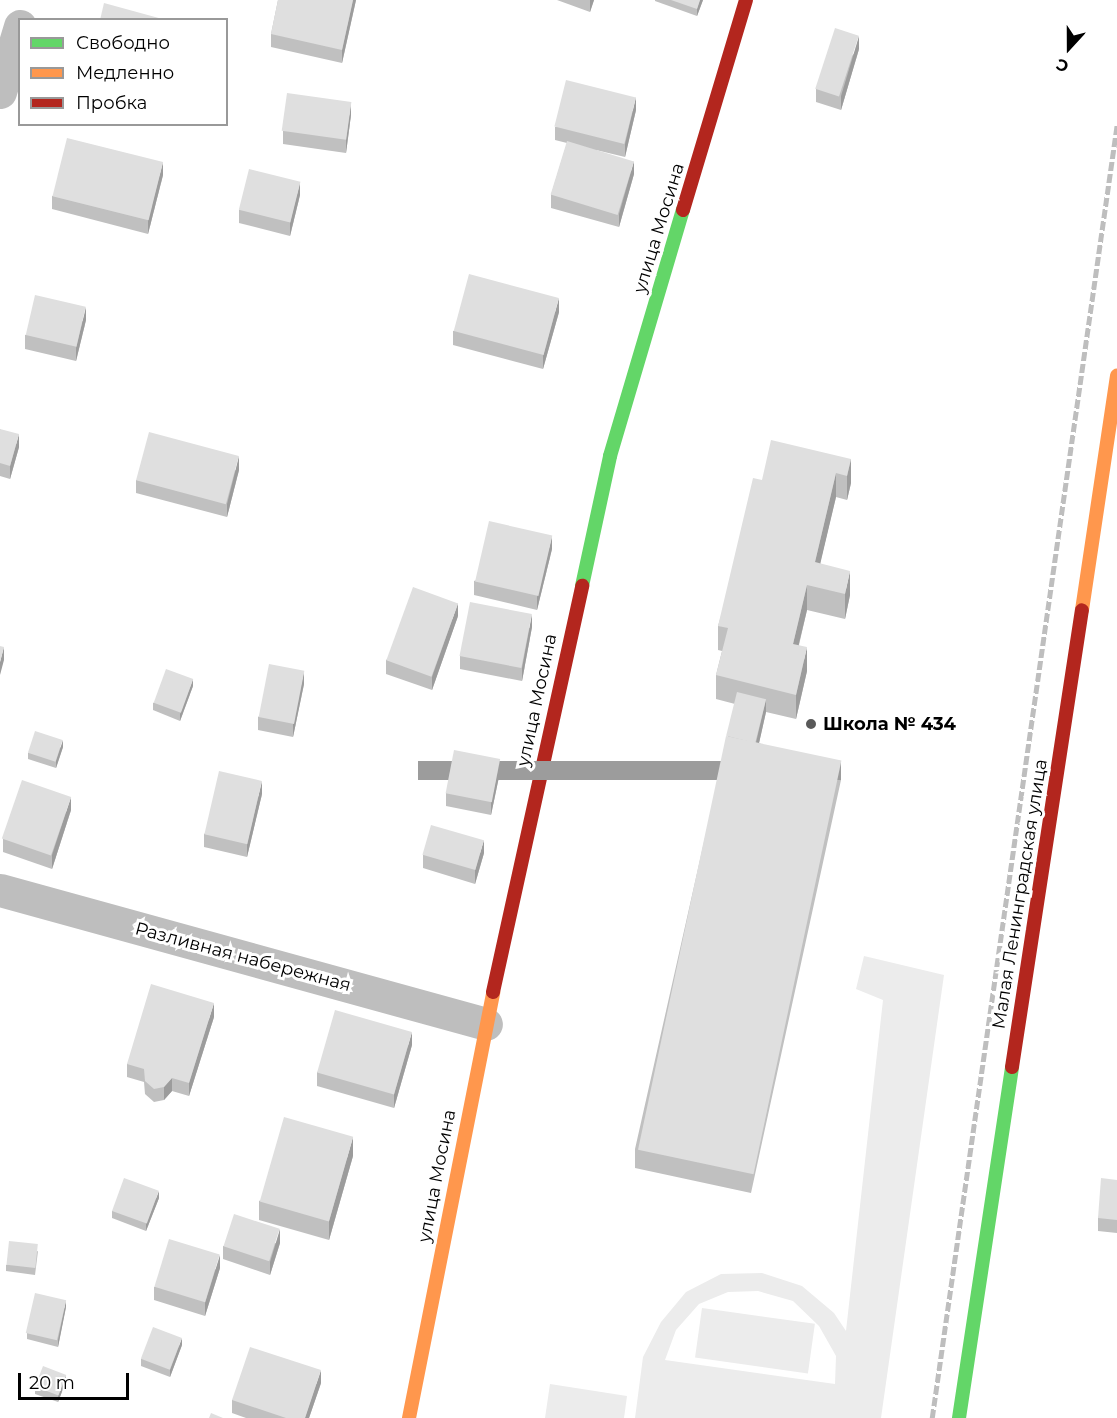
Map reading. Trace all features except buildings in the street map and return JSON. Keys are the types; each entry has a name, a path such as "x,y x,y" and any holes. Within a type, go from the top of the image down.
{"street":[{"path":"22,18 27,0"},
{"name":"улица Мосина","path":"409,1418 486,1024 610,456 746,0"},
{"path":"0,92 18,33"},
{"name":"Малая Ленинградская улица","path":"959,1418 1117,376"},
{"name":"Разливная набережная","path":"0,890 486,1024"}],"shaded area":[{"path":"864,956 944,975 881,1418 635,1418 643,1357 661,1322 686,1292 721,1274 762,1273 802,1286 834,1313 846,1331 883,1000 856,989","holes":["758,1291 793,1301 819,1326 836,1356 835,1384 665,1360 676,1330 699,1304 728,1292"]},
{"path":"702,1308 815,1324 808,1373 695,1358"},
{"path":"550,1384 627,1396 624,1418 545,1418"}],"railway":[{"path":"932,1418 1117,124"}],"traffic: fast":[{"path":"582,586 610,456 683,210"},
{"path":"959,1418 1012,1067"}],"traffic: slow":[{"path":"1082,610 1117,376"},
{"path":"409,1418 493,992"}],"traffic: jam":[{"path":"683,210 746,0"},
{"path":"493,992 582,586"},
{"path":"1012,1067 1082,610"}],"place":[{"name":"Школа № 434","path":"811,724"}]}
